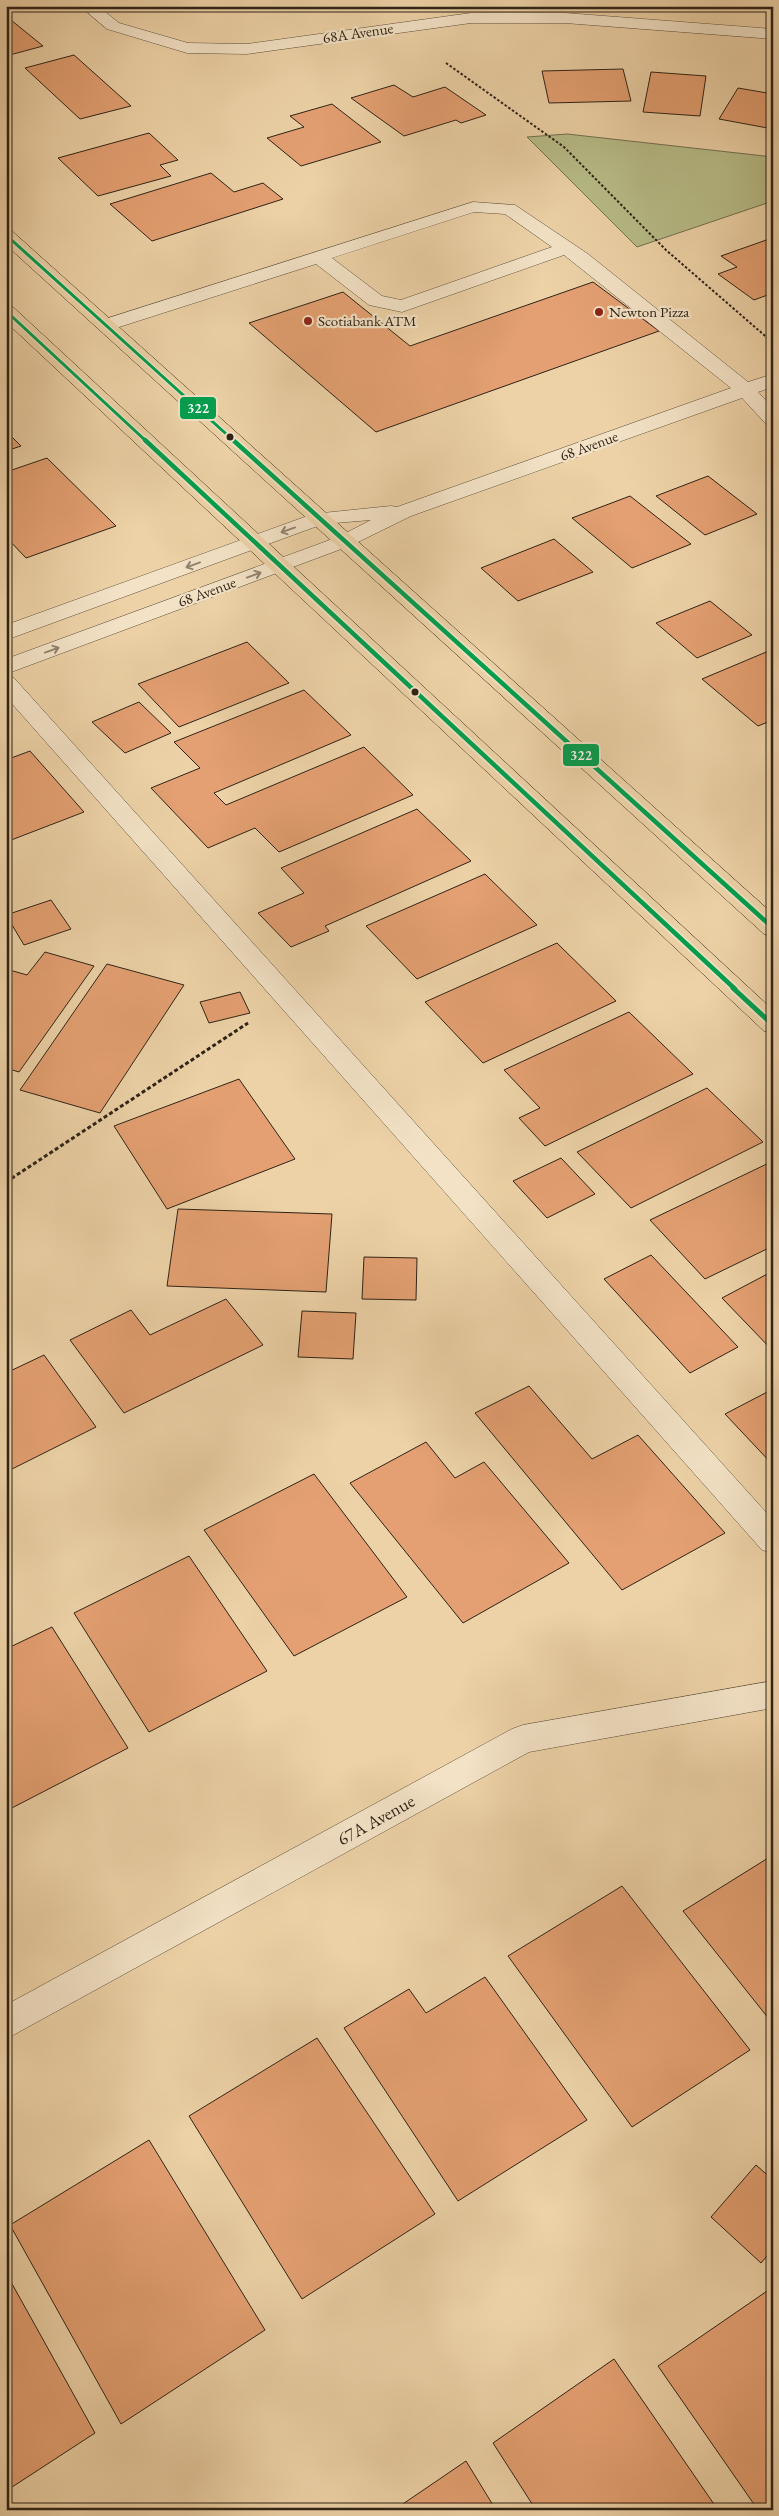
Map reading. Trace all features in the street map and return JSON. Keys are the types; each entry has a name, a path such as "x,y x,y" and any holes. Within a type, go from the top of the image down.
{"main road":[{"path":"6,235 773,928"},
{"path":"6,311 773,1025"}],"street":[{"name":"68A Avenue","path":"88,6 113,26 187,48 247,49 470,18 530,12 565,18 773,34"},
{"path":"106,325 472,207 508,208 566,248 745,390 773,420"},
{"path":"318,256 376,302 402,306 566,248"},
{"name":"68 Avenue","path":"6,667 345,541 404,512 773,380"},
{"name":"68 Avenue","path":"6,633 320,518 404,512"},
{"path":"6,683 773,1541"},
{"name":"67A Avenue","path":"6,2023 523,1739 773,1694"}],"path":[{"path":"397,28 564,148 666,250 773,342"},
{"path":"6,1182 260,1015 291,1000"}],"green space":[{"path":"567,134 773,157 773,201 637,247 527,137"}],"building":[{"path":"216,6 248,6 248,7 217,9"},
{"path":"6,16 43,46 6,56"},
{"path":"74,55 131,106 80,119 25,68"},
{"path":"623,69 631,101 549,103 542,71"},
{"path":"651,72 706,76 700,116 643,112"},
{"path":"394,85 413,97 445,87 486,115 461,123 456,120 404,136 351,98"},
{"path":"738,88 773,94 773,129 719,119"},
{"path":"332,104 381,142 301,166 267,138 304,127 290,116"},
{"path":"149,133 178,160 160,165 171,176 98,196 58,158"},
{"path":"211,173 234,192 263,183 283,199 152,241 110,204"},
{"path":"772,238 773,293 754,300 718,274 737,267 721,256"},
{"path":"593,282 659,331 376,432 249,323 343,292 410,346"},
{"path":"6,431 21,446 6,451"},
{"path":"47,458 116,526 26,558 6,537 6,472"},
{"path":"708,476 757,514 705,535 656,496"},
{"path":"630,496 691,544 632,568 572,518"},
{"path":"554,539 593,572 518,601 481,568"},
{"path":"710,601 752,635 697,658 656,623"},
{"path":"247,642 289,683 179,727 138,684"},
{"path":"771,650 773,720 758,726 702,679"},
{"path":"304,690 351,735 214,793 226,805 364,747 413,795 279,852 255,828 208,848 151,788 200,768 174,742"},
{"path":"139,702 171,733 125,753 92,722"},
{"path":"30,751 84,812 6,842 6,760"},
{"path":"417,809 471,861 325,926 329,931 291,947 258,913 304,893 281,868"},
{"path":"485,874 537,925 417,979 366,926"},
{"path":"51,900 71,929 24,945 6,915"},
{"path":"557,943 616,1001 483,1063 425,1002"},
{"path":"45,952 94,966 19,1072 6,1068 6,969 27,975"},
{"path":"107,964 184,985 100,1113 20,1090"},
{"path":"240,992 250,1013 209,1023 200,1002"},
{"path":"629,1012 693,1074 545,1146 519,1118 540,1108 504,1070"},
{"path":"239,1079 295,1159 167,1209 114,1126"},
{"path":"707,1088 763,1142 631,1208 577,1152"},
{"path":"561,1158 595,1194 547,1218 513,1181"},
{"path":"773,1161 773,1246 705,1279 650,1220"},
{"path":"178,1209 332,1214 326,1292 167,1286"},
{"path":"651,1255 738,1347 690,1373 604,1279"},
{"path":"364,1257 417,1258 416,1300 362,1299"},
{"path":"773,1271 773,1351 722,1298"},
{"path":"226,1299 263,1345 124,1413 70,1340 131,1310 150,1335"},
{"path":"302,1311 356,1313 353,1359 298,1357"},
{"path":"44,1355 96,1427 6,1472 6,1373"},
{"path":"529,1386 592,1459 638,1435 725,1533 622,1590 475,1413"},
{"path":"773,1389 773,1465 725,1414"},
{"path":"426,1442 455,1478 484,1462 569,1563 463,1623 350,1483"},
{"path":"314,1474 407,1597 294,1656 204,1530"},
{"path":"189,1556 267,1671 149,1732 74,1613"},
{"path":"52,1627 128,1748 6,1811 6,1649"},
{"path":"773,1855 773,2024 683,1911"},
{"path":"622,1886 750,2050 632,2127 508,1956"},
{"path":"485,1977 587,2120 458,2201 344,2028 409,1989 426,2013"},
{"path":"317,2038 435,2214 302,2299 189,2116"},
{"path":"149,2140 265,2330 121,2424 10,2225"},
{"path":"756,2165 773,2180 773,2249 761,2263 711,2217"},
{"path":"6,2273 95,2433 6,2491"},
{"path":"773,2287 773,2510 758,2510 658,2366"},
{"path":"614,2359 718,2510 536,2510 493,2443"},
{"path":"466,2461 496,2510 394,2510"}],"transit line":[{"name":"322","path":"6,235 773,928"},
{"name":"322","path":"6,311 773,1025"}],"place":[{"name":"Newton Pizza","path":"599,312"},
{"name":"Scotiabank ATM","path":"308,321"}]}
